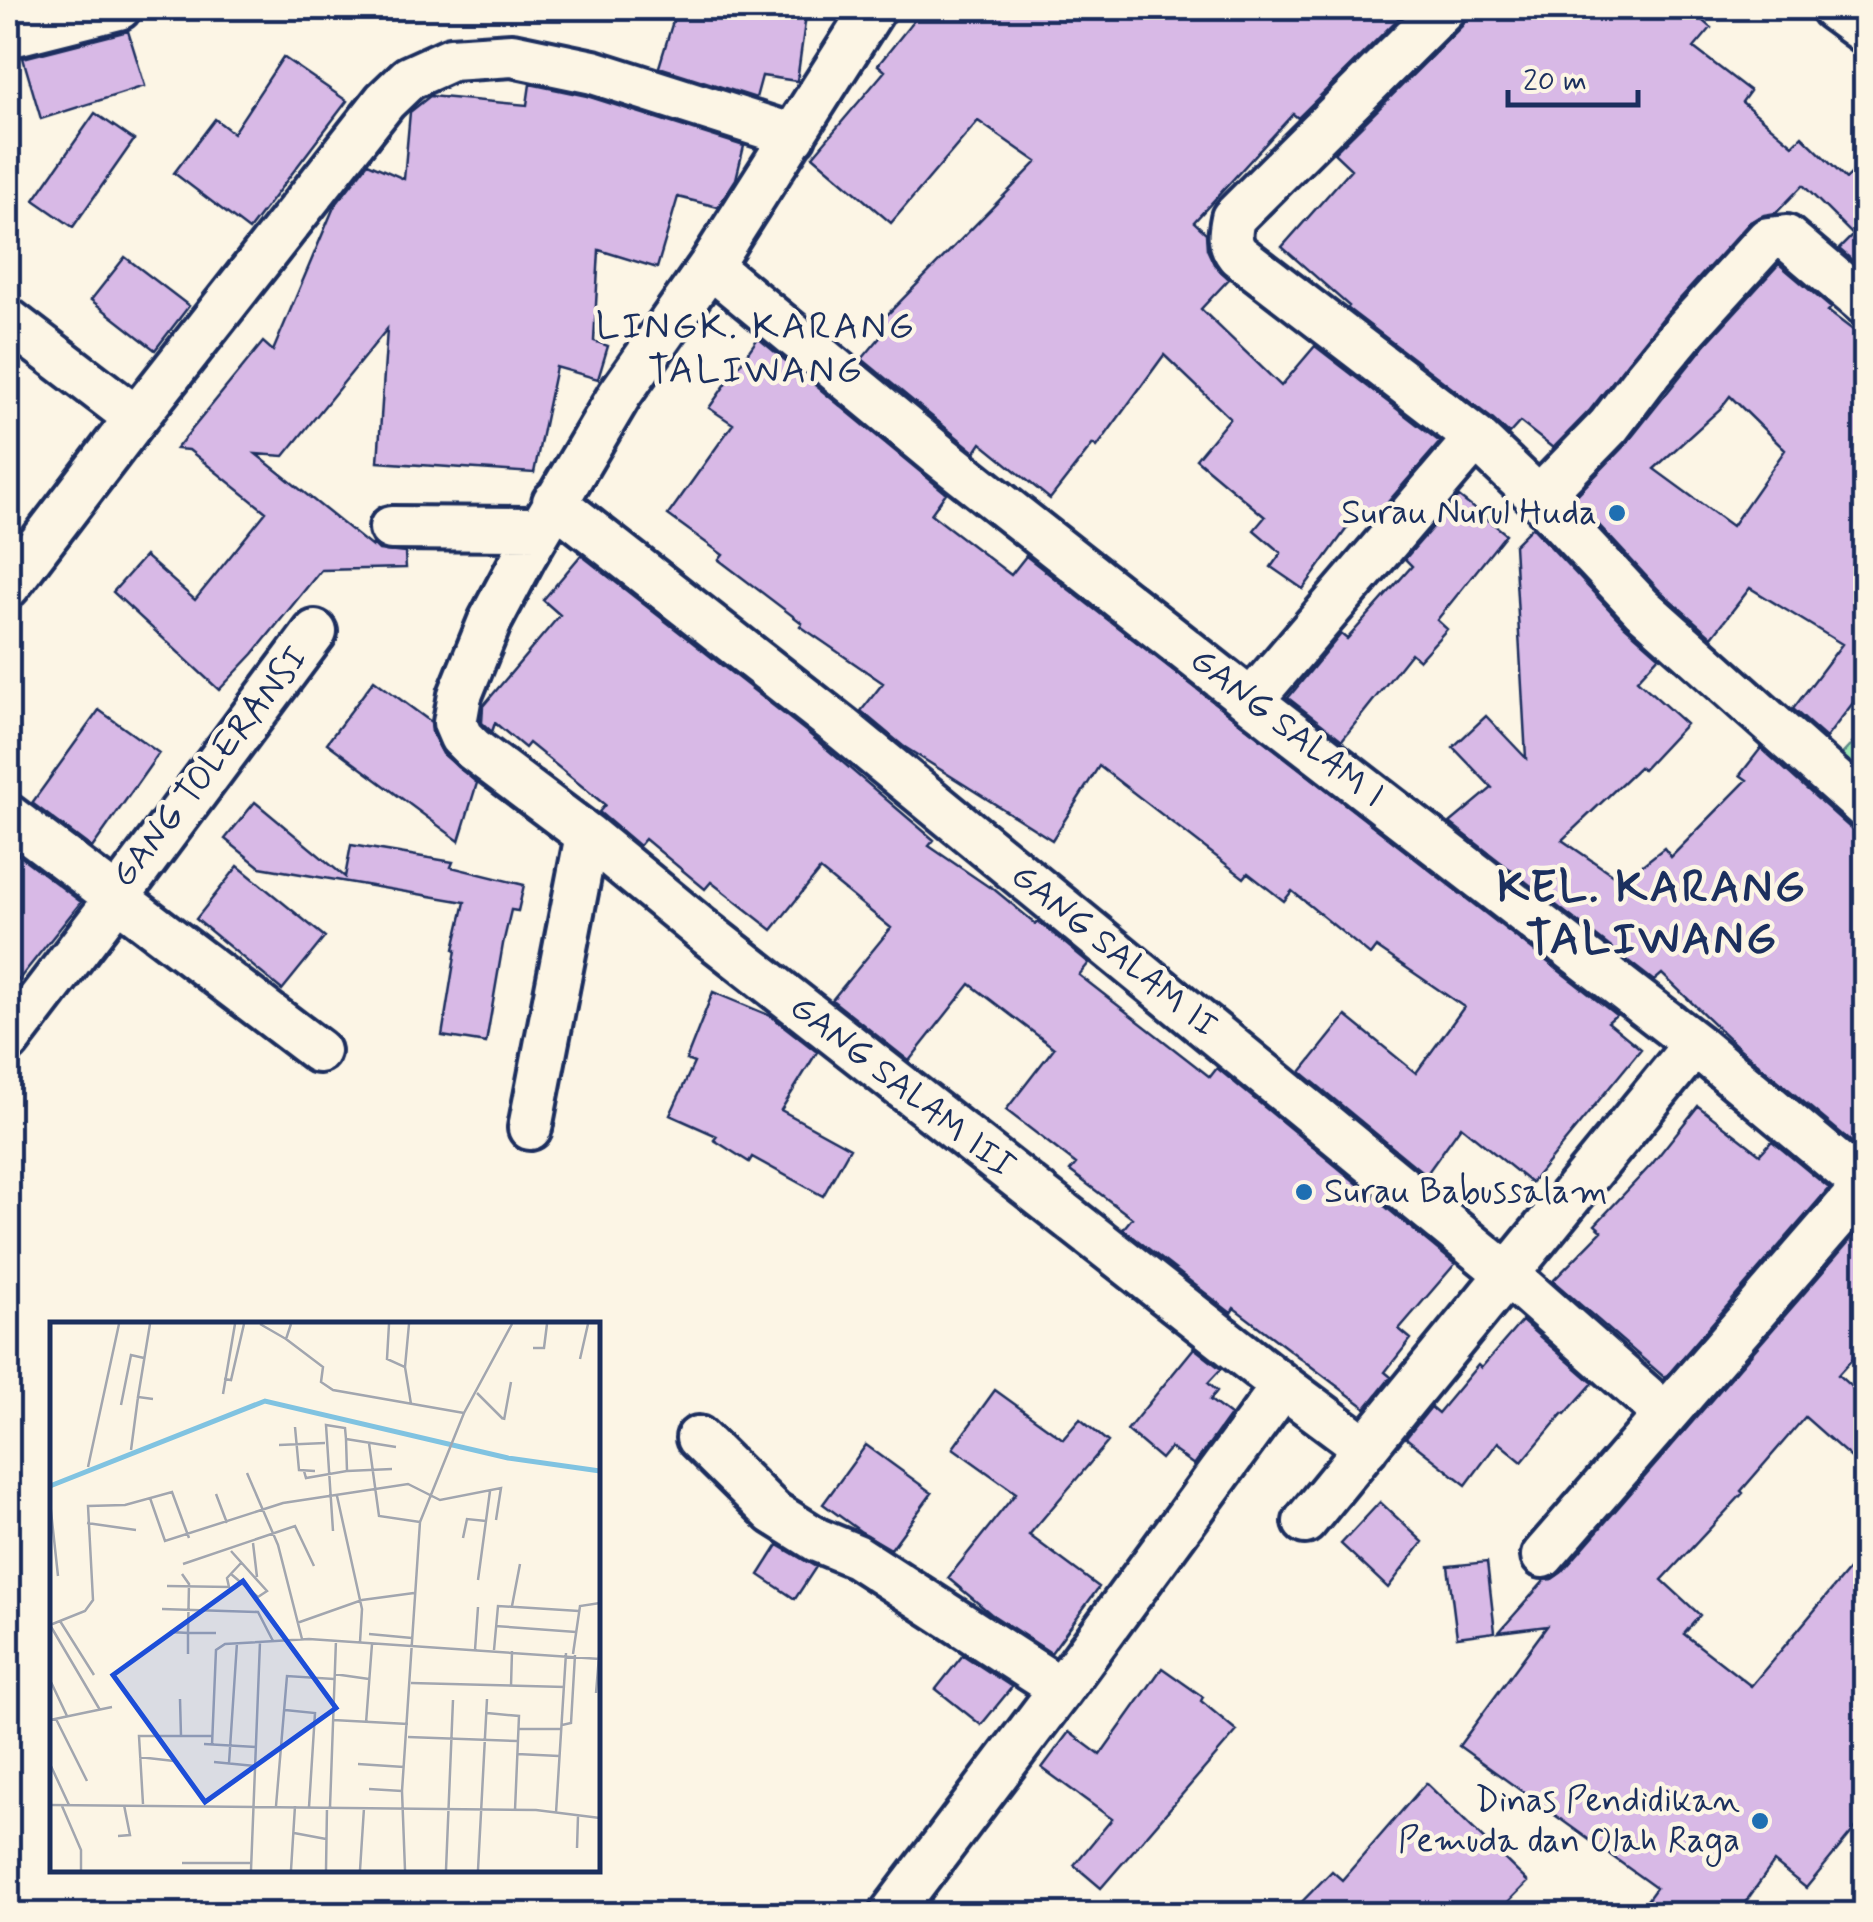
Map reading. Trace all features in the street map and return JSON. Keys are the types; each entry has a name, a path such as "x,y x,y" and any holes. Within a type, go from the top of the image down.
{"street":[{"path":"8,36 119,8"},
{"path":"391,528 546,516 620,394 710,266 874,8"},
{"path":"1444,8 1232,218 1229,239 1238,255 1476,438 1539,498 1642,608 1866,808"},
{"path":"1832,8 1866,33"},
{"path":"8,586 385,101 409,78 451,59 512,56 593,72 794,136"},
{"path":"1539,498 1609,426 1686,329 1768,239 1786,236 1866,305"},
{"name":"GANG SALAM I","path":"710,266 940,456 1695,1044 1864,1187"},
{"path":"8,320 136,418"},
{"path":"1251,701 1476,438"},
{"name":"GANG SALAM III","path":"546,516 490,620 460,695 455,723 461,737 588,835 701,930 1366,1448"},
{"name":"GANG SALAM II","path":"546,516 858,740 1506,1273 1664,1413"},
{"name":"GANG TOLERANSI","path":"8,816 118,898 315,632"},
{"path":"530,1128 588,835"},
{"path":"8,1041 118,898 318,1051"},
{"path":"1306,1522 1695,1044"},
{"path":"1542,1556 1864,1187"},
{"path":"891,1914 1283,1386"},
{"path":"698,1438 774,1513 817,1540 856,1556 1061,1689"}],"green space":[{"path":"1865,730 1865,791 1833,764"}],"building":[{"path":"677,8 807,8 797,81 762,76 756,98 659,67"},
{"path":"924,8 1409,8 1298,118 1293,114 1194,222 1206,233 1207,249 1214,264 1229,279 1201,309 1281,386 1315,346 1440,442 1369,524 1358,513 1303,589 1271,567 1281,553 1254,530 1265,517 1196,459 1230,418 1164,355 1097,447 1093,444 1050,499 981,443 975,452 862,359 888,328 880,322 1037,162 978,121 891,223 813,156 885,71 878,65"},
{"path":"1468,8 1688,8 1711,28 1694,48 1750,91 1742,102 1793,145 1802,136 1846,179 1866,159 1866,272 1839,249 1853,235 1803,185 1776,213 1750,222 1553,448 1520,422 1509,434 1347,308 1282,247 1351,169 1334,153 1462,26"},
{"path":"128,31 145,86 41,119 23,58"},
{"path":"283,57 347,101 249,230 174,173 215,119 233,133"},
{"path":"530,84 587,96 744,146 736,179 718,207 678,197 657,268 599,250 594,341 608,346 598,379 556,367 534,473 378,462 387,329 284,456 256,454 372,547 372,543 379,550 405,553 406,568 321,570 219,690 113,592 145,556 195,600 266,512 189,450 176,449 263,342 273,351 334,207 368,163 404,179 410,112 430,96 527,105"},
{"path":"95,113 134,140 73,227 34,200"},
{"path":"125,257 189,306 155,350 91,300"},
{"path":"1779,264 1831,308 1828,311 1866,340 1866,686 1826,738 1793,709 1842,644 1750,588 1712,637 1659,590 1574,498 1627,443 1705,345","holes":["1730,396 1785,450 1732,526 1654,469"]},
{"path":"758,338 946,493 931,514 1011,575 1026,556 1616,1015 1608,1022 1641,1049 1531,1183 1461,1126 1426,1175 1301,1072 1346,1016 1416,1073 1464,1007 1376,947 1370,955 1292,891 1284,901 1248,873 1244,878 1099,766 1052,840 903,746 861,711 883,683 800,626 802,623 719,560 723,555 668,515 733,424 709,408"},
{"path":"1459,497 1506,534 1437,620 1447,629 1419,660 1411,653 1342,740 1288,698 1341,634 1347,639 1412,566 1405,559"},
{"path":"1532,527 1624,625 1659,656 1637,680 1686,724 1643,770 1639,767 1562,840 1622,881 1664,848 1671,857 1747,780 1740,775 1761,748 1849,827 1866,836 1866,1154 1739,1048 1662,974 1654,981 1450,823 1492,788 1453,747 1486,716 1526,758 1514,545"},
{"path":"581,555 807,732 934,840 929,846 990,886 1036,924 1038,921 1089,963 1079,975 1210,1077 1217,1068 1455,1264 1399,1329 1411,1339 1385,1372 1391,1377 1366,1408 1234,1308 1231,1313 1123,1229 1132,1218 1070,1171 1076,1164 1006,1110 1054,1048 970,984 909,1061 832,1000 891,928 820,870 772,930 711,882 705,889 645,839 639,846 599,812 605,805 529,743 525,748 495,723 492,732 482,723 483,706 560,615 543,600"},
{"path":"374,680 431,722 443,754 477,783 459,841 327,743"},
{"path":"99,710 159,753 92,848 32,803"},
{"path":"255,802 345,877 351,845 453,862 451,867 524,885 518,911 511,910 486,1043 442,1036 465,902 260,867 225,839"},
{"path":"8,847 81,902 8,993"},
{"path":"238,866 325,937 282,990 196,919"},
{"path":"713,992 771,1016 817,1052 781,1110 850,1148 823,1196 752,1157 749,1162 714,1140 717,1136 670,1115 694,1063 686,1060"},
{"path":"1698,1106 1760,1154 1772,1141 1829,1188 1665,1378 1553,1281 1602,1231 1595,1225 1652,1164"},
{"path":"1866,1222 1866,1344 1838,1375 1866,1400 1866,1471 1805,1417 1743,1493 1662,1580 1700,1615 1684,1634 1751,1686 1866,1549 1866,1815 1806,1888 1774,1862 1737,1914 1637,1914 1656,1888 1459,1746 1547,1626 1499,1632 1545,1580 1562,1572"},
{"path":"1522,1321 1593,1383 1522,1462 1498,1442 1466,1485 1406,1438 1431,1407 1438,1413"},
{"path":"1194,1348 1221,1369 1208,1383 1217,1391 1210,1400 1230,1415 1194,1465 1170,1448 1161,1459 1127,1430"},
{"path":"995,1390 1063,1439 1080,1419 1108,1442 1029,1535 1099,1587 1051,1653 991,1614 948,1578 1016,1493 953,1448"},
{"path":"866,1445 932,1493 891,1549 823,1504"},
{"path":"1380,1502 1423,1542 1388,1588 1341,1544"},
{"path":"778,1545 816,1567 795,1599 759,1575"},
{"path":"1487,1562 1495,1632 1457,1637 1448,1566"},
{"path":"963,1655 1012,1687 981,1725 936,1689"},
{"path":"1162,1668 1203,1697 1201,1701 1237,1731 1101,1888 1074,1865 1112,1819 1042,1768 1069,1732 1100,1755"},
{"path":"1426,1783 1528,1882 1496,1914 1290,1914 1332,1871 1342,1880"}],"place":[{"name":"Surau Nurul Huda","path":"1617,513"},
{"name":"Surau Babussalam","path":"1304,1192"},
{"name":"Dinas Pendidikan Pemuda dan Olah Raga","path":"1760,1821"}],"district":[{"name":"LINGK. KARANG TALIWANG","path":"756,349"},
{"name":"KEL. KARANG TALIWANG","path":"1652,914"}]}
